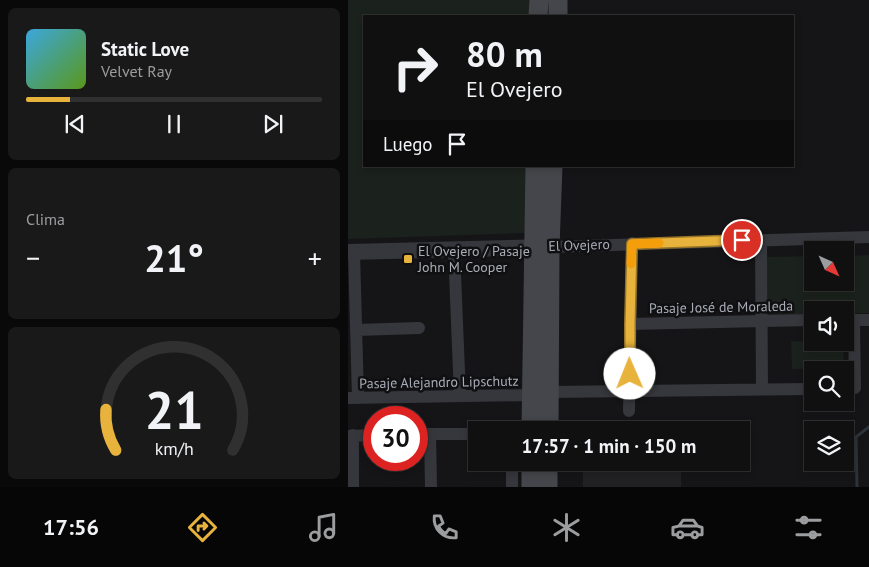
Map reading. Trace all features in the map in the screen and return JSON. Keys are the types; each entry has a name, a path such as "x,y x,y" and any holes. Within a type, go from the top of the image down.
{"main road":[{"path":"538,15 539,0"},
{"path":"558,0 558,15"},
{"path":"533,421 540,393 542,247 535,167"},
{"path":"542,247 553,167"},
{"path":"540,393 547,421"},
{"path":"531,471 531,487"},
{"path":"548,471 548,487"}],"street":[{"name":"El Ovejero","path":"351,252 870,237"},
{"path":"761,240 762,390"},
{"path":"629,411 631,390 632,244"},
{"path":"454,249 460,396"},
{"path":"351,252 356,330 353,398"},
{"name":"Pasaje José de Moraleda","path":"630,324 804,320"},
{"path":"854,320 870,320"},
{"path":"356,330 419,328"},
{"name":"Pasaje Alejandro Lipschutz","path":"353,398 631,390 804,389"},
{"path":"431,487 430,434 468,434"},
{"path":"351,436 353,487"},
{"path":"512,471 512,487"}],"shaded area":[{"path":"348,0 531,0 530,15 363,15 363,167 527,167 525,233 348,239"},
{"path":"869,255 869,313 854,313 854,301 804,301 804,314 768,315 767,257 804,256 804,291 854,291 854,256"},
{"path":"791,341 804,342 804,351 843,351 844,361 804,361 804,369 792,369"},
{"path":"583,471 681,471 681,487 583,487"}],"waterway":[{"path":"857,487 856,437 870,426"}],"slow traffic":[{"path":"631,264 632,244 659,243"}],"place":[{"name":"El Ovejero / Pasaje John M. Cooper","path":"408,259"}],"route":[{"path":"630,374 632,244 742,240"}]}
